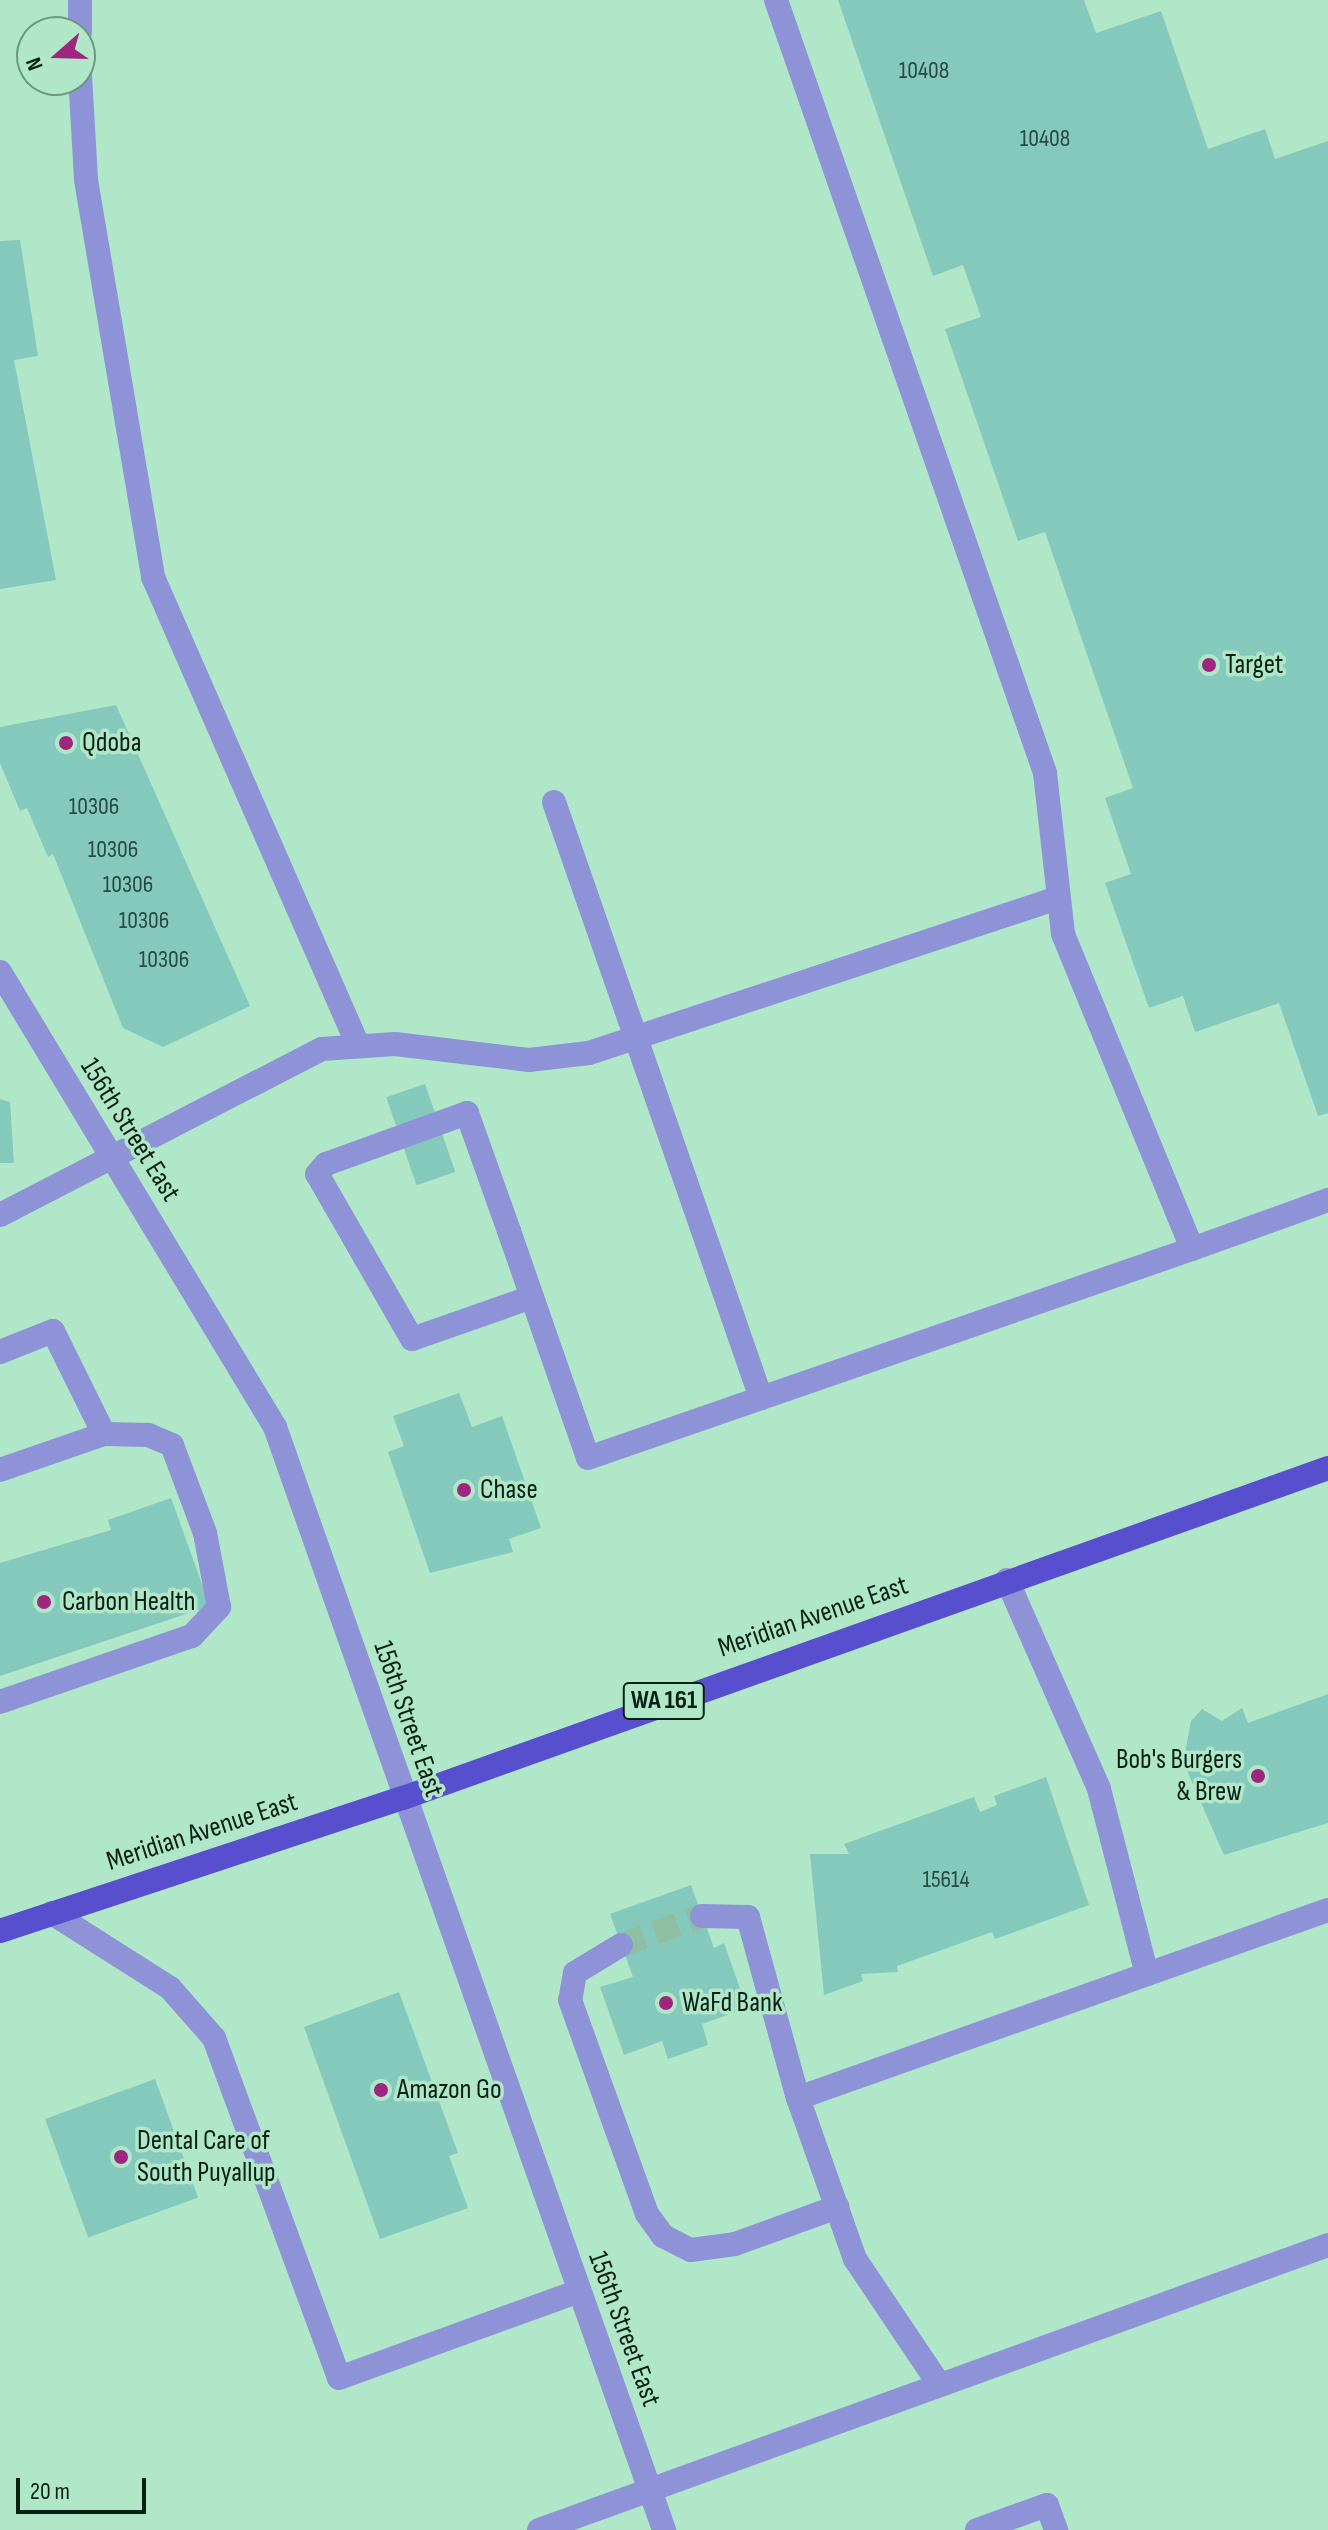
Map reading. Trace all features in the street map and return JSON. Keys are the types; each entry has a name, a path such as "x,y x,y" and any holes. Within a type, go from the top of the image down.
{"main road":[{"name":"Meridian Avenue East","path":"0,1931 403,1798 1328,1468"}],"street":[{"path":"776,0 1045,773 1054,899 1086,999 1192,1249"},
{"path":"81,96 86,180 153,577 357,1043"},
{"path":"554,802 761,1398"},
{"path":"0,1215 298,1058 357,1043 529,1060 636,1039 1054,899"},
{"name":"156th Street East","path":"0,972 275,1427 403,1798 664,2530"},
{"path":"532,1297 412,1339 356,1250 317,1174 326,1164 467,1113 509,1231 532,1297 588,1458 1328,1200"},
{"path":"0,1352 53,1331 104,1434"},
{"path":"0,1470 104,1434 148,1435 172,1445 205,1533 219,1607 192,1636 0,1702"},
{"path":"1007,1580 1099,1789 1147,1974"},
{"path":"798,2098 1328,1910"},
{"path":"52,1913 170,1988 224,2059 339,2378 579,2291"},
{"path":"702,1916 748,1917 798,2098 855,2259 939,2384"},
{"path":"621,1945 575,1973 570,2000 647,2214 663,2236 691,2250 735,2244 837,2207"},
{"path":"539,2530 649,2487 1328,2245"},
{"path":"977,2530 1047,2505 1056,2530"}],"building":[{"name":"Target","path":"838,0 1084,0 1096,33 1161,11 1208,149 1265,129 1275,159 1328,141 1328,1113 1318,1116 1279,1003 1195,1032 1183,996 1149,1008 1105,883 1131,874 1105,798 1133,788 1045,532 1018,541 945,329 981,317 963,265 933,276"},
{"path":"20,240 38,356 14,360 56,580 0,589 0,241"},
{"path":"116,705 250,1006 163,1047 123,1028 53,854 48,857 27,808 20,811 0,763 0,727"},
{"path":"425,1084 455,1172 417,1185 386,1097"},
{"path":"0,1099 10,1102 14,1163 0,1163"},
{"name":"Chase","path":"459,1393 472,1427 502,1416 541,1528 509,1539 513,1552 430,1573 388,1452 404,1446 393,1416"},
{"path":"171,1498 210,1606 0,1676 0,1563 111,1530 108,1520"},
{"name":"Bob's Burgers & Brew","path":"1328,1694 1328,1823 1224,1855 1184,1764 1197,1759 1185,1753 1191,1721 1202,1709 1222,1721 1242,1708 1248,1723"},
{"path":"1046,1777 1089,1905 995,1939 992,1932 897,1966 898,1972 861,1974 863,1981 824,1995 810,1854 849,1854 844,1844 974,1797 980,1812 997,1805 994,1796"},
{"path":"691,1885 714,1948 724,1943 747,2008 702,2024 708,2045 668,2059 662,2041 624,2055 600,1987 633,1977 610,1914"},
{"name":"Amazon Go","path":"399,1992 458,2153 449,2156 468,2208 380,2239 304,2027"},
{"name":"Dental Care of South Puyallup","path":"155,2079 198,2197 88,2237 45,2119"}],"tunnel":[{"path":"621,1945 702,1916"}],"place":[{"name":"Target","path":"1209,665"},
{"name":"Qdoba","path":"66,743"},
{"name":"Chase","path":"464,1490"},
{"name":"Carbon Health","path":"44,1602"},
{"name":"Bob's Burgers & Brew","path":"1258,1776"},
{"name":"WaFd Bank","path":"666,2003"},
{"name":"Amazon Go","path":"381,2090"},
{"name":"Dental Care of South Puyallup","path":"121,2157"}]}
